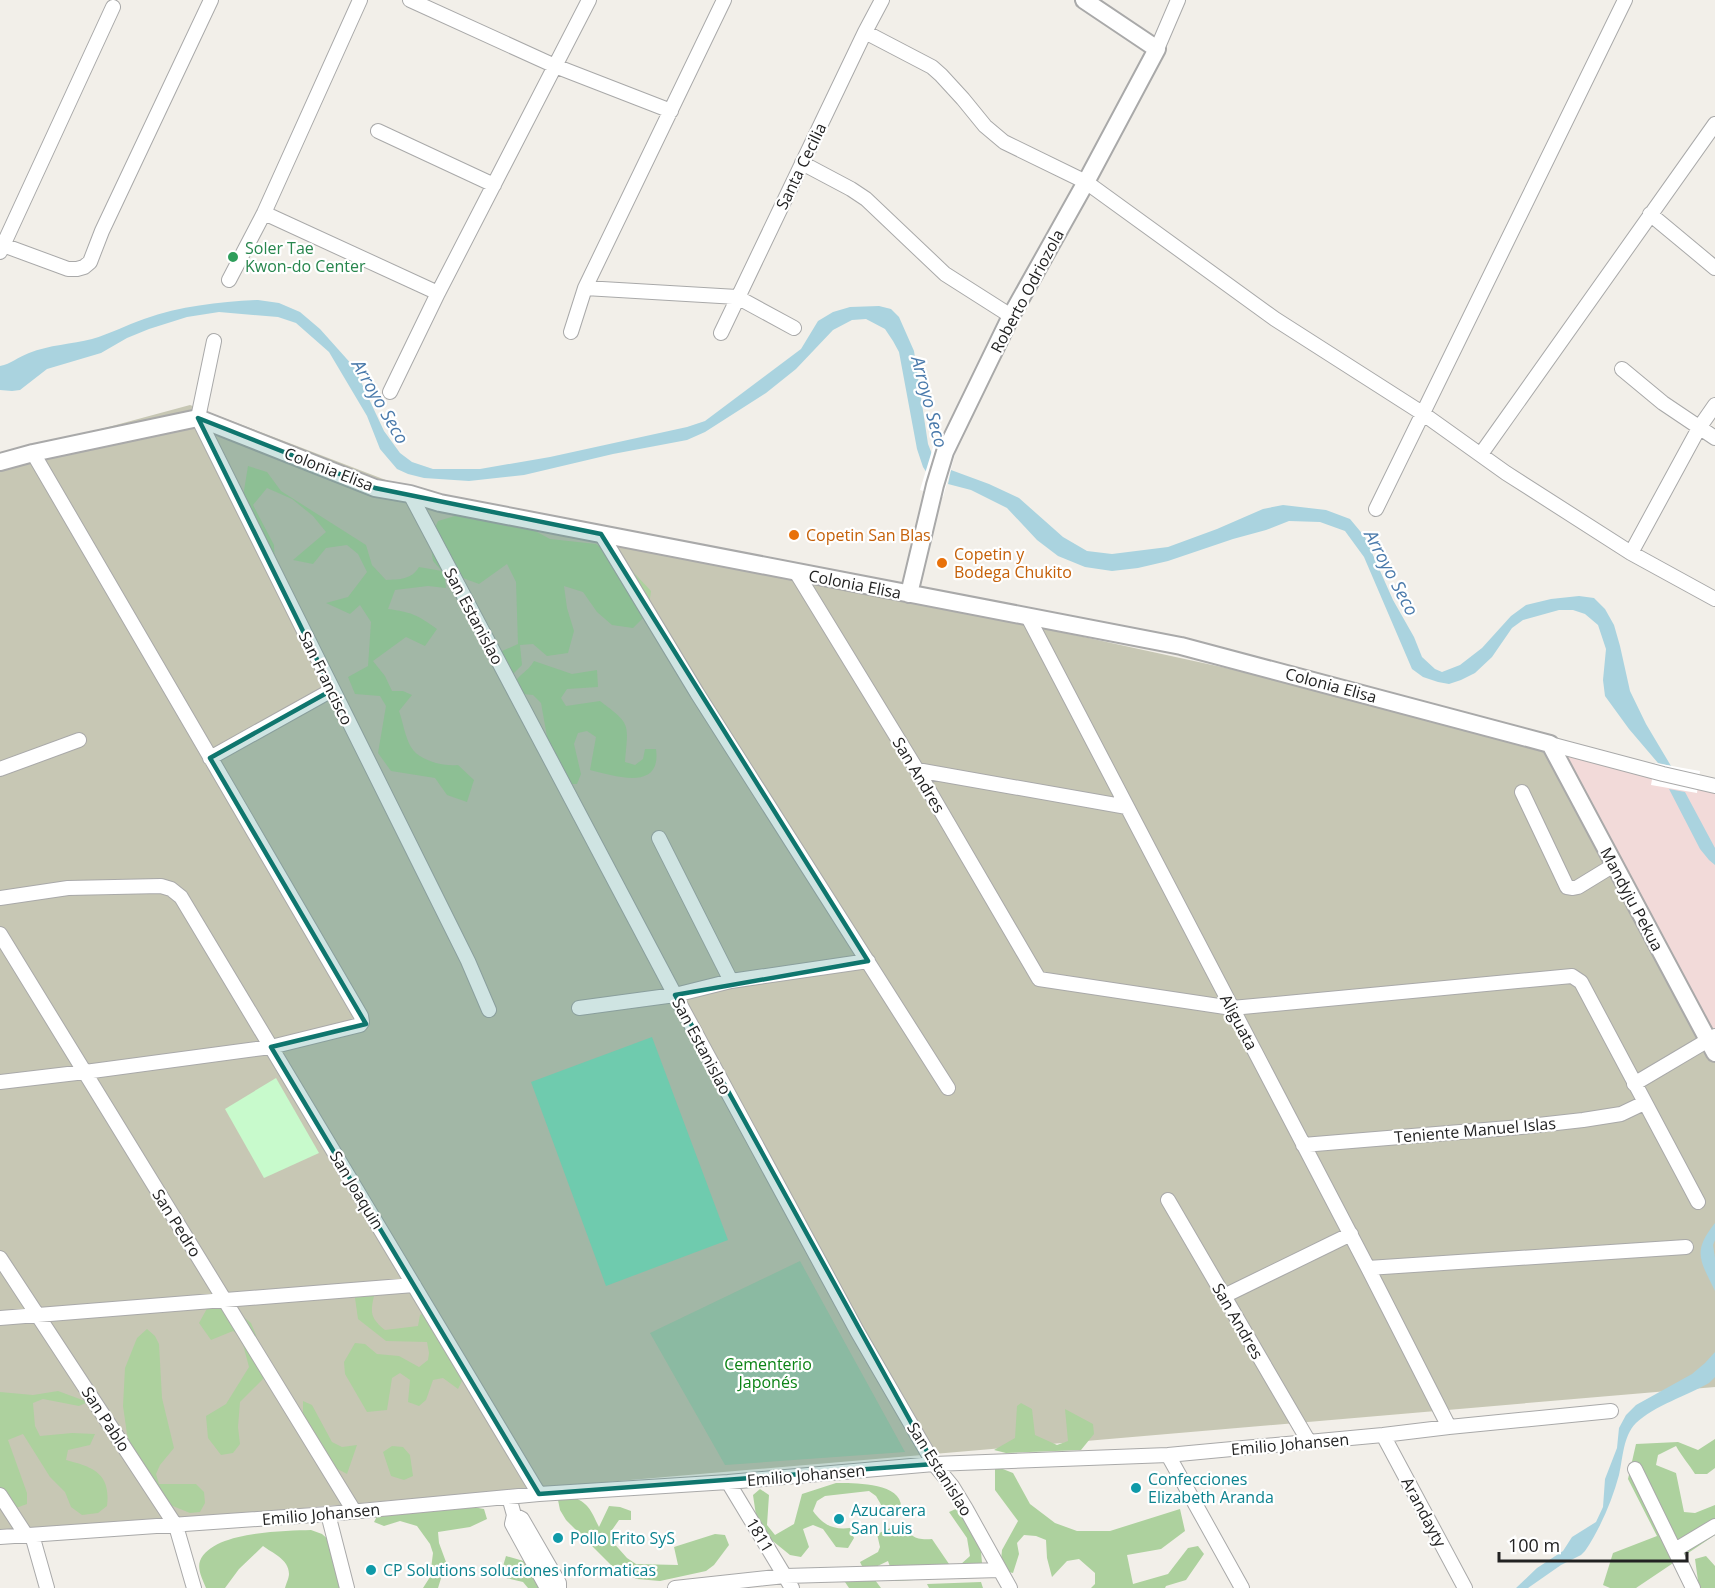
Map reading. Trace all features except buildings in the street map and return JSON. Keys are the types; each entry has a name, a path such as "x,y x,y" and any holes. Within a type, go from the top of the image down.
{"street":[{"path":"113,7 2,249 68,269 84,267 90,261 211,0"},
{"path":"229,280 264,213 360,0"},
{"path":"410,0 555,66 672,111"},
{"path":"390,392 438,293 589,0"},
{"path":"571,332 585,288 724,0"},
{"name":"Santa Cecilia","path":"721,333 882,0"},
{"path":"1084,0 1157,48"},
{"name":"Roberto Odriozola","path":"909,594 945,452 1011,316 1157,48 1178,0"},
{"path":"1376,508 1625,0"},
{"path":"865,32 932,67 985,126 1004,142 1086,182 1275,319 1422,413 1506,473 1631,553 1715,599"},
{"path":"1481,454 1715,124"},
{"path":"378,131 495,185"},
{"path":"802,163 866,199 945,274 1011,316"},
{"path":"264,213 438,293"},
{"path":"1650,214 1715,268"},
{"path":"585,288 737,297 794,328"},
{"path":"0,462 198,418 214,341"},
{"path":"1622,369 1663,403 1715,438"},
{"path":"1631,553 1699,428 1715,405"},
{"name":"Colonia Elisa","path":"198,418 375,488 410,494 440,503 1181,646 1708,785"},
{"name":"San Francisco","path":"198,418 468,961 489,1010"},
{"path":"0,1082 271,1047 360,1025 362,1019 33,453"},
{"name":"San Estanislao","path":"410,494 675,995 857,1331 934,1464 952,1486 966,1509 1010,1588"},
{"path":"601,534 697,693 948,1088"},
{"name":"San Andres","path":"796,572 917,770 1039,979 1232,1008"},
{"name":"Aliguata","path":"1028,618 1351,1234 1449,1426"},
{"path":"210,758 332,690"},
{"path":"0,769 79,740"},
{"name":"Mandyju Pekua","path":"1550,744 1713,1043"},
{"path":"917,770 1127,807"},
{"path":"1522,792 1567,886 1578,887 1614,865"},
{"path":"660,838 731,981"},
{"name":"San Joaquin","path":"0,898 68,888 161,886 171,889 181,897 539,1494"},
{"name":"San Pedro","path":"0,934 354,1511"},
{"path":"579,1008 675,995 731,981 868,961"},
{"path":"1232,1008 1572,976 1581,982 1698,1202"},
{"path":"1634,1083 1713,1043"},
{"name":"Teniente Manuel Islas","path":"1303,1144 1583,1120 1621,1114 1644,1103"},
{"name":"San Andres","path":"1168,1200 1309,1442"},
{"path":"1224,1296 1351,1234"},
{"path":"1368,1268 1686,1247"},
{"name":"San Pablo","path":"0,1258 176,1526 194,1588"},
{"path":"0,1318 414,1285"},
{"name":"Emilio Johansen","path":"0,1537 176,1526 539,1494 728,1482 934,1464 1168,1455 1611,1411"},
{"name":"Arandayty","path":"1383,1435 1465,1588"},
{"path":"1168,1455 1242,1588"},
{"path":"1635,1469 1693,1588"},
{"name":"1811","path":"728,1482 789,1582"},
{"path":"0,1495 29,1535 47,1588"},
{"path":"509,1497 514,1515 512,1524 547,1588"},
{"path":"328,1514 348,1588"},
{"path":"514,1515 522,1519 559,1583 559,1588"},
{"path":"1675,1550 1715,1526"},
{"path":"675,1588 1000,1570"}],"highlighted area":[{"path":"198,418 375,488 601,534 868,961 675,995 934,1464 539,1494 271,1047 366,1024 210,758 332,690"}],"shaded area":[{"path":"190,405 417,492 1553,739 1715,1045 1715,1387 0,1534 0,458"},
{"path":"1556,750 1715,788 1715,1043"}],"green space":[{"path":"248,466 267,472 281,491 366,545 372,565 386,580 409,577 419,567 442,571 433,561 430,539 438,521 489,506 550,539 596,544 636,575 651,591 648,613 633,628 612,625 597,612 583,592 564,586 567,608 574,631 568,653 547,656 533,644 520,645 522,665 509,678 498,671 502,651 518,644 516,582 507,564 479,584 444,571 446,588 428,586 395,590 388,609 414,615 437,629 425,646 406,637 373,661 385,676 392,691 403,691 412,695 399,711 407,739 414,752 432,762 458,765 474,780 467,802 447,795 435,778 391,771 378,753 386,706 380,696 355,694 348,677 368,666 371,622 360,605 350,614 326,603 348,597 367,572 358,554 347,545 326,548 313,564 293,560 326,532 313,516 292,499 267,488 253,505 274,545 275,566 246,531 241,509"},
{"path":"534,661 572,674 597,670 598,687 567,689 561,698 566,706 600,701 618,715 626,726 627,732 625,762 635,765 643,759 645,749 656,749 656,762 652,771 635,778 590,770 596,737 587,731 578,733 574,744 581,774 577,784 571,784 551,759 541,703 533,695 523,694 513,686"},
{"path":"652,1037 728,1240 606,1286 531,1082"},
{"path":"276,1078 319,1153 264,1178 225,1109"},
{"name":"Cementerio Japonés","path":"800,1261 905,1452 725,1465 650,1333"},
{"path":"359,1286 375,1291 372,1304 373,1317 385,1330 418,1326 420,1315 429,1310 463,1379 458,1389 443,1378 433,1380 426,1400 419,1406 408,1402 410,1380 400,1373 392,1378 387,1410 367,1412 345,1374 344,1362 355,1343 365,1344 377,1354 399,1356 419,1367 428,1360 429,1353 427,1342 386,1341 358,1319 355,1298"},
{"path":"221,1299 251,1323 266,1369 263,1379 240,1402 238,1427 240,1444 233,1453 221,1455 208,1438 206,1416 226,1404 249,1367 241,1337 233,1331 211,1340 199,1323 210,1303"},
{"path":"147,1329 155,1336 159,1344 162,1398 174,1448 160,1465 156,1474 159,1484 196,1484 204,1492 205,1503 200,1512 190,1513 158,1500 131,1447 127,1434 123,1406 125,1368 137,1338"},
{"path":"58,1391 88,1402 79,1406 43,1399 33,1403 35,1426 40,1436 72,1433 95,1434 90,1445 68,1450 66,1460 92,1469 103,1479 106,1486 107,1506 98,1513 82,1515 71,1507 65,1492 50,1477 23,1434 8,1440 27,1493 27,1504 16,1508 0,1490 0,1392 33,1395"},
{"path":"303,1401 312,1405 332,1442 342,1447 357,1445 347,1474 332,1466 303,1421"},
{"path":"1021,1403 1032,1409 1035,1435 1057,1445 1068,1441 1065,1409 1093,1424 1094,1434 1081,1450 1006,1453 994,1450 1015,1438 1017,1406"},
{"path":"1715,1439 1715,1468 1707,1474 1695,1474 1676,1446 1658,1455 1656,1465 1676,1473 1684,1512 1695,1513 1715,1505 1715,1535 1636,1588 1610,1588 1603,1585 1613,1553 1657,1536 1628,1479 1636,1444 1678,1442 1698,1450"},
{"path":"392,1446 403,1447 410,1455 413,1476 404,1480 391,1476 383,1452"},
{"path":"995,1466 1013,1473 1030,1504 1055,1523 1077,1531 1110,1531 1180,1509 1185,1531 1161,1549 1127,1555 1133,1584 1168,1574 1188,1548 1198,1546 1204,1554 1186,1580 1165,1588 1091,1588 1095,1584 1095,1573 1079,1559 1067,1561 1052,1577 1047,1558 1046,1540 1024,1535 1017,1543 1019,1554 1013,1573 1000,1570 1002,1550 1018,1521 995,1490"},
{"path":"836,1483 875,1486 894,1493 899,1499 901,1508 898,1517 887,1515 876,1496 869,1491 825,1496 817,1501 813,1511 829,1526 850,1528 854,1538 848,1548 836,1547 823,1529 813,1525 803,1529 809,1547 801,1557 790,1555 758,1529 753,1495 760,1489 769,1495 767,1525 775,1535 794,1524 802,1494"},
{"path":"567,1494 587,1506 599,1527 609,1506 631,1511 631,1520 619,1520 612,1530 611,1540 627,1558 636,1564 678,1565 674,1547 715,1534 725,1535 729,1545 714,1565 706,1571 660,1581 637,1579 617,1571 566,1520 560,1510 557,1495"},
{"path":"462,1505 484,1509 487,1519 470,1527 438,1532 439,1543 446,1562 438,1588 423,1588 430,1577 433,1553 430,1544 417,1526 400,1521 384,1526 374,1522 380,1511"},
{"path":"958,1508 980,1540 982,1563 975,1571 951,1578 895,1581 888,1561 865,1572 860,1562 878,1552 880,1547 877,1534 902,1523 914,1537 932,1539 949,1564 960,1565 970,1556 967,1538 949,1512"},
{"path":"311,1530 322,1534 330,1541 352,1588 285,1588 289,1574 286,1564 263,1546 239,1569 225,1588 206,1588 199,1564 207,1551 219,1544 233,1538 267,1532"},
{"path":"506,1556 527,1562 548,1588 528,1588 523,1582 502,1577"},
{"path":"1706,1556 1715,1566 1715,1588 1699,1588 1695,1559"},
{"path":"872,1576 881,1588 849,1588 843,1579"},
{"path":"981,1582 983,1588 929,1588 927,1584"}],"water":[{"path":"258,300 279,303 300,312 320,329 354,367 384,431 400,453 412,462 433,469 480,469 550,457 705,421 801,349 818,321 833,312 850,307 879,306 891,309 899,317 914,351 928,444 932,454 927,473 917,449 899,352 885,329 866,319 852,320 833,330 796,369 766,393 705,432 687,440 613,454 524,475 469,481 424,478 397,469 380,449 367,416 329,352 296,323 278,317 219,312 187,317 127,338 101,353 47,369 20,390 0,390 0,366 37,350 92,339 172,311 215,303"},
{"path":"951,470 1019,498 1063,537 1087,551 1112,554 1168,547 1263,509 1283,505 1326,510 1350,519 1365,537 1422,657 1442,672 1460,665 1482,648 1511,616 1526,605 1579,596 1594,598 1605,609 1614,625 1630,691 1671,766 1658,763 1605,696 1603,680 1606,649 1598,625 1585,614 1573,610 1559,610 1523,620 1512,628 1492,657 1475,673 1449,684 1438,682 1423,677 1412,669 1364,557 1345,531 1320,522 1289,521 1168,561 1138,568 1112,571 1085,567 1058,556 1037,540 1007,508 971,490 948,484"},
{"path":"1669,789 1685,792 1715,848 1715,865 1700,849"},
{"path":"1715,1223 1713,1245 1715,1291 1702,1264 1701,1249"},
{"path":"1715,1352 1715,1377 1709,1383 1652,1411 1636,1423 1628,1434 1619,1475 1609,1505 1596,1534 1585,1551 1528,1588 1516,1588 1537,1568 1563,1551 1572,1537 1596,1522 1603,1507 1605,1479 1617,1448 1619,1428 1626,1415 1636,1405 1692,1374"}],"pier":[{"path":"934,444 956,451 943,497 920,490"},
{"path":"1655,763 1700,771 1697,793 1651,785"}],"place":[{"name":"Soler Tae Kwon-do Center","path":"233,257"},
{"name":"Copetin San Blas","path":"794,535"},
{"name":"Copetin y Bodega Chukito","path":"942,563"},
{"name":"Confecciones Elizabeth Aranda","path":"1136,1488"},
{"name":"Azucarera San Luis","path":"839,1519"},
{"name":"Pollo Frito SyS","path":"558,1538"},
{"name":"CP Solutions soluciones informaticas","path":"371,1570"}],"water label":[{"name":"Arroyo Seco","path":"380,402"},
{"name":"Arroyo Seco","path":"929,402"},
{"name":"Arroyo Seco","path":"1391,573"}]}
